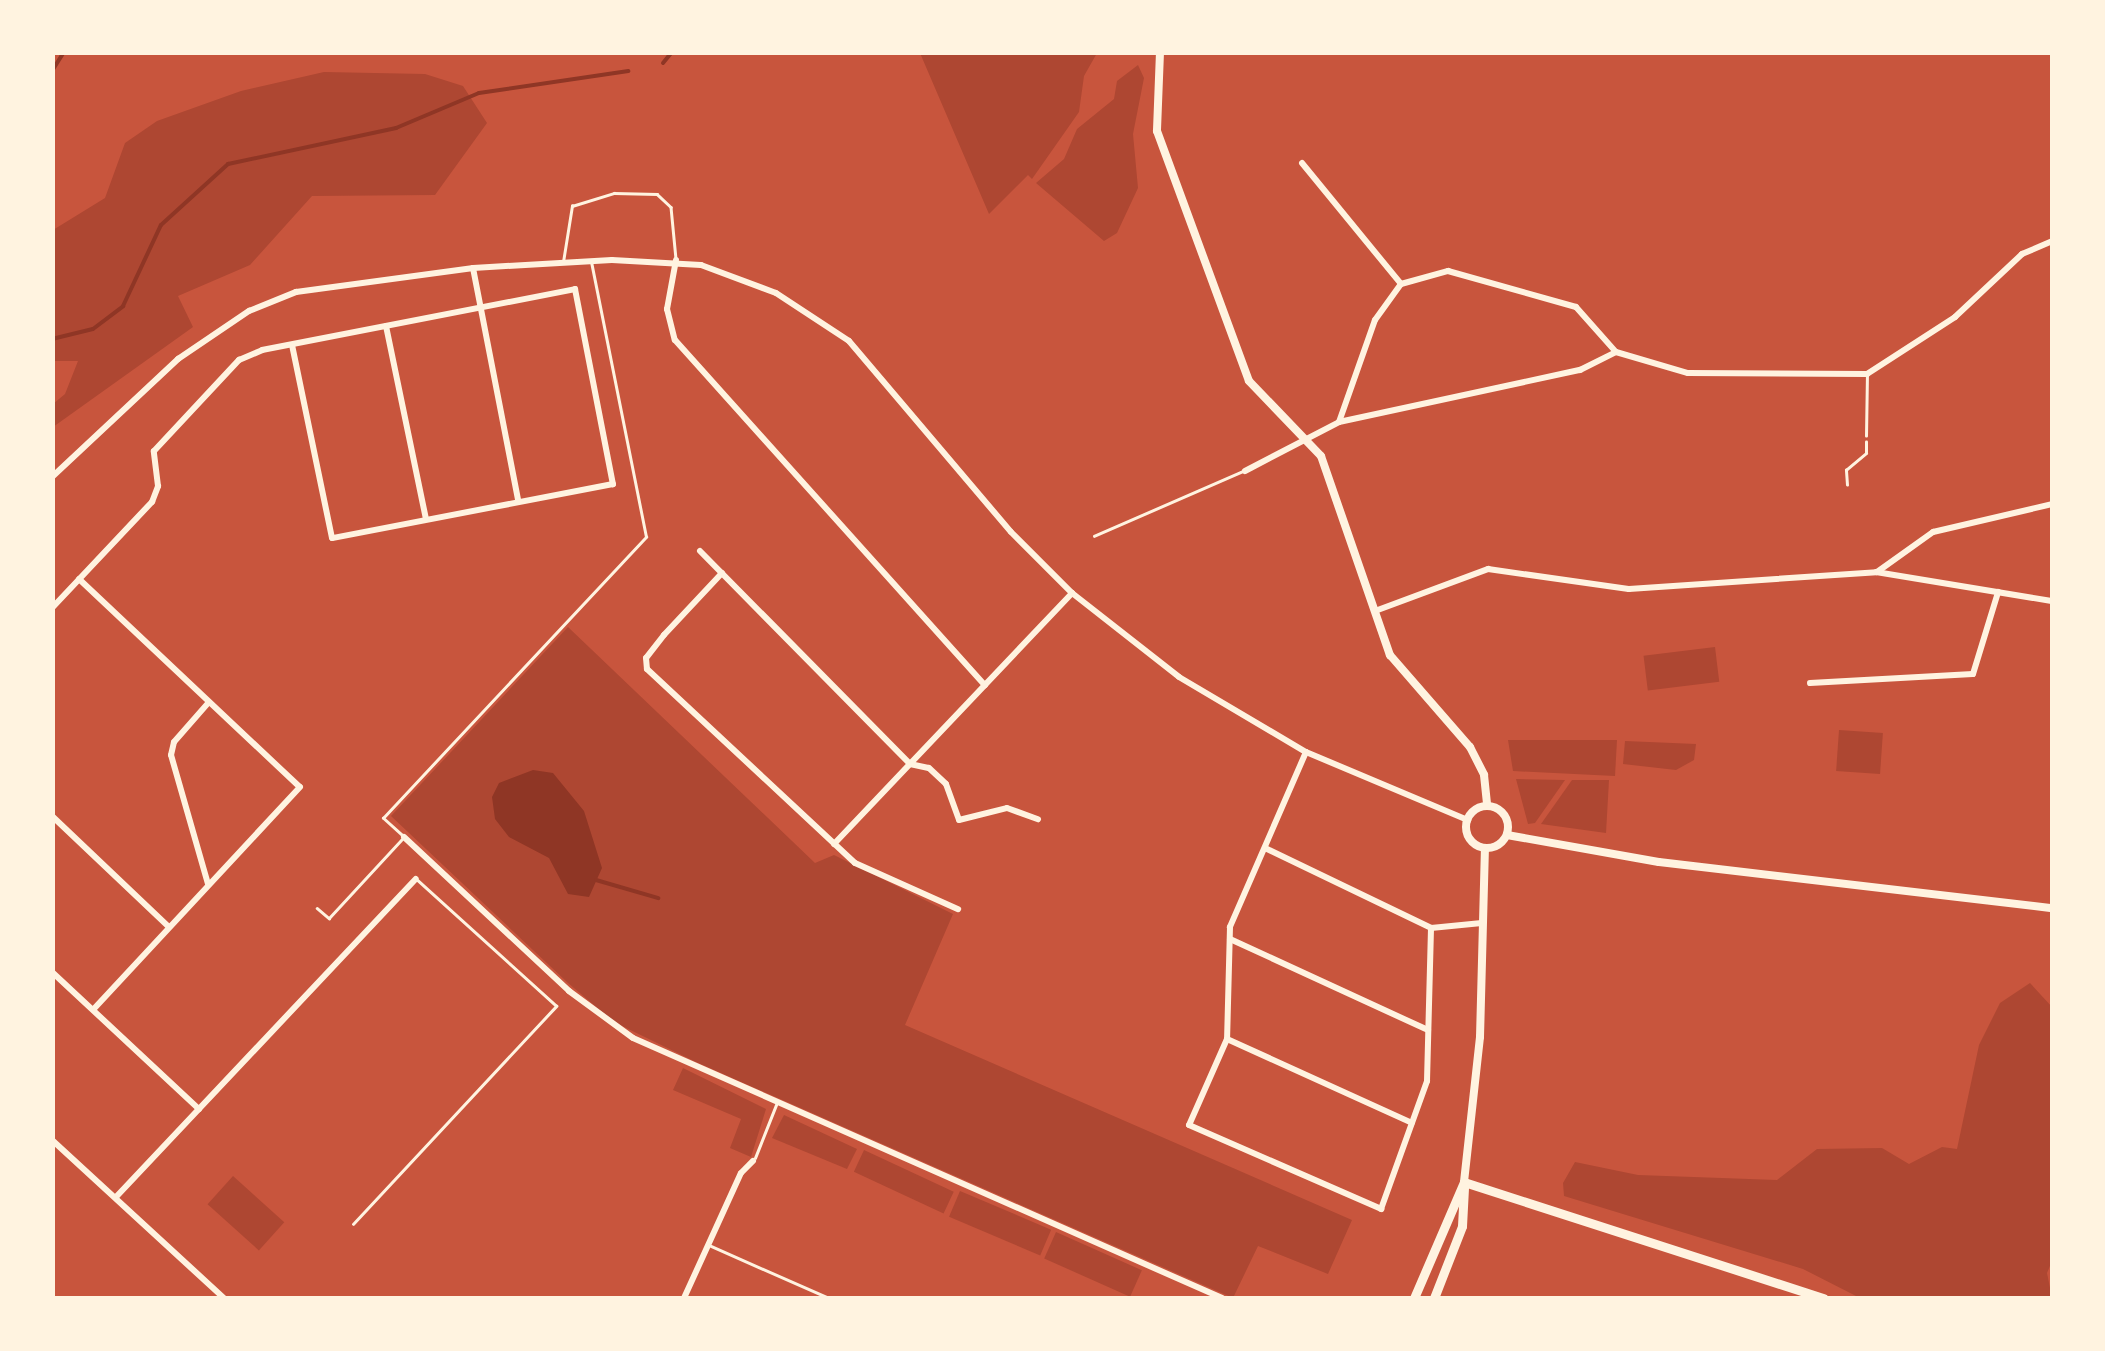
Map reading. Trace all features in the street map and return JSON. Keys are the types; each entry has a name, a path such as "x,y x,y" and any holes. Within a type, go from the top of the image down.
{"main road":[{"path":"1414,1298 1464,1182"},
{"path":"1434,1298 1462,1226 1464,1182"},
{"path":"1464,1182 1824,1298"}],"street":[{"path":"1160,52 1157,131 1249,380 1307,435 1393,662 1470,747 1484,775 1487,806"},
{"path":"1302,163 1401,284"},
{"path":"1339,422 1375,320 1401,284 1448,271 1576,307 1616,352 1688,373 1867,374 1954,317 2022,254 2052,241"},
{"path":"676,260 666,309 675,340 985,685"},
{"path":"52,477 178,359 249,312 340,281 563,262 676,260 776,293 849,341 1072,593 1179,677 1306,752 1468,820"},
{"path":"473,268 518,500"},
{"path":"52,608 152,502 158,486 154,451 239,360 292,345 575,288 613,484 332,538 292,345"},
{"path":"386,326 426,518"},
{"path":"1245,470 1339,422 1580,370 1616,352"},
{"path":"1876,572 1933,532 2052,504"},
{"path":"700,550 910,764 929,768 946,784 958,820 1008,808 1038,819"},
{"path":"1375,611 1488,570 1629,588 1876,572 2052,601"},
{"path":"722,573 664,634 646,658 647,669 865,870 958,909"},
{"path":"80,579 300,786 94,1009"},
{"path":"1810,683 1973,674 1998,592"},
{"path":"834,844 1072,593"},
{"path":"209,702 174,742 171,756 209,885"},
{"path":"1306,752 1230,938 1227,1039 1188,1125 1381,1209 1424,1098 1431,928"},
{"path":"1468,820 1487,806"},
{"path":"1487,806 1504,815 1507,834"},
{"path":"52,816 169,927"},
{"path":"1468,820 1469,837 1485,848"},
{"path":"1485,848 1507,834 1659,862 2052,908"},
{"path":"404,837 609,1024 777,1104 1222,1298"},
{"path":"1265,848 1431,928 1482,923"},
{"path":"1464,1182 1477,1083 1485,848"},
{"path":"116,1198 416,879"},
{"path":"1230,938 1429,1030"},
{"path":"52,972 199,1109"},
{"path":"1227,1039 1412,1123"},
{"path":"52,1140 224,1298"},
{"path":"684,1298 741,1172 754,1161"}],"lane":[{"path":"563,262 572,206 614,193 657,194 671,207 676,260"},
{"path":"317,908 329,918 404,837 383,818 646,537 590,261"},
{"path":"1866,436 1867,374"},
{"path":"1094,536 1245,470"},
{"path":"353,1224 556,1006 416,879"},
{"path":"754,1161 777,1104"},
{"path":"708,1245 829,1298"}],"path":[{"path":"1847,485 1846,470 1866,453 1866,436"}],"shaded area":[{"path":"920,53 1097,53 1084,76 1079,112 1032,179 1028,175 989,214"},
{"path":"1138,65 1144,78 1133,134 1138,188 1117,233 1104,241 1036,183 1064,159 1077,129 1114,99 1117,81"},
{"path":"324,72 425,74 463,86 487,123 435,195 312,196 250,265 178,296 193,327 53,427 53,404 65,394 78,361 53,361 53,230 105,198 125,143 157,121 241,91"},
{"path":"568,627 815,863 834,855 953,914 905,1025 1352,1220 1328,1274 1258,1246 1233,1298 696,1062 614,1022 568,983 391,816"},
{"path":"1715,647 1719,682 1648,691 1644,656"},
{"path":"1839,730 1883,733 1880,774 1836,771"},
{"path":"1508,740 1617,740 1615,776 1513,771"},
{"path":"1625,741 1696,744 1694,760 1676,770 1623,764"},
{"path":"533,770 553,773 584,811 602,868 589,897 568,894 549,858 509,837 495,819 492,797 499,783"},
{"path":"1516,779 1565,780 1535,823 1528,824"},
{"path":"1572,780 1609,780 1606,833 1541,824"},
{"path":"2030,983 2052,1007 2052,1261 2047,1273 2052,1298 1860,1298 1803,1269 1564,1196 1563,1183 1575,1162 1638,1175 1777,1180 1817,1149 1882,1148 1909,1164 1942,1147 1957,1149 1979,1045 2000,1003"},
{"path":"683,1068 766,1109 751,1157 730,1148 741,1119 673,1090"},
{"path":"784,1115 857,1149 847,1169 772,1138"},
{"path":"864,1150 954,1192 944,1214 854,1172"},
{"path":"233,1176 284,1222 259,1250 208,1204"},
{"path":"960,1191 1051,1230 1040,1255 949,1217"},
{"path":"1056,1232 1142,1270 1130,1297 1044,1258"}],"waterway":[{"path":"52,71 64,52"},
{"path":"663,63 672,52"},
{"path":"52,339 93,329 123,306 161,225 228,164 396,128 479,93 628,71"},
{"path":"596,880 658,898"}]}
